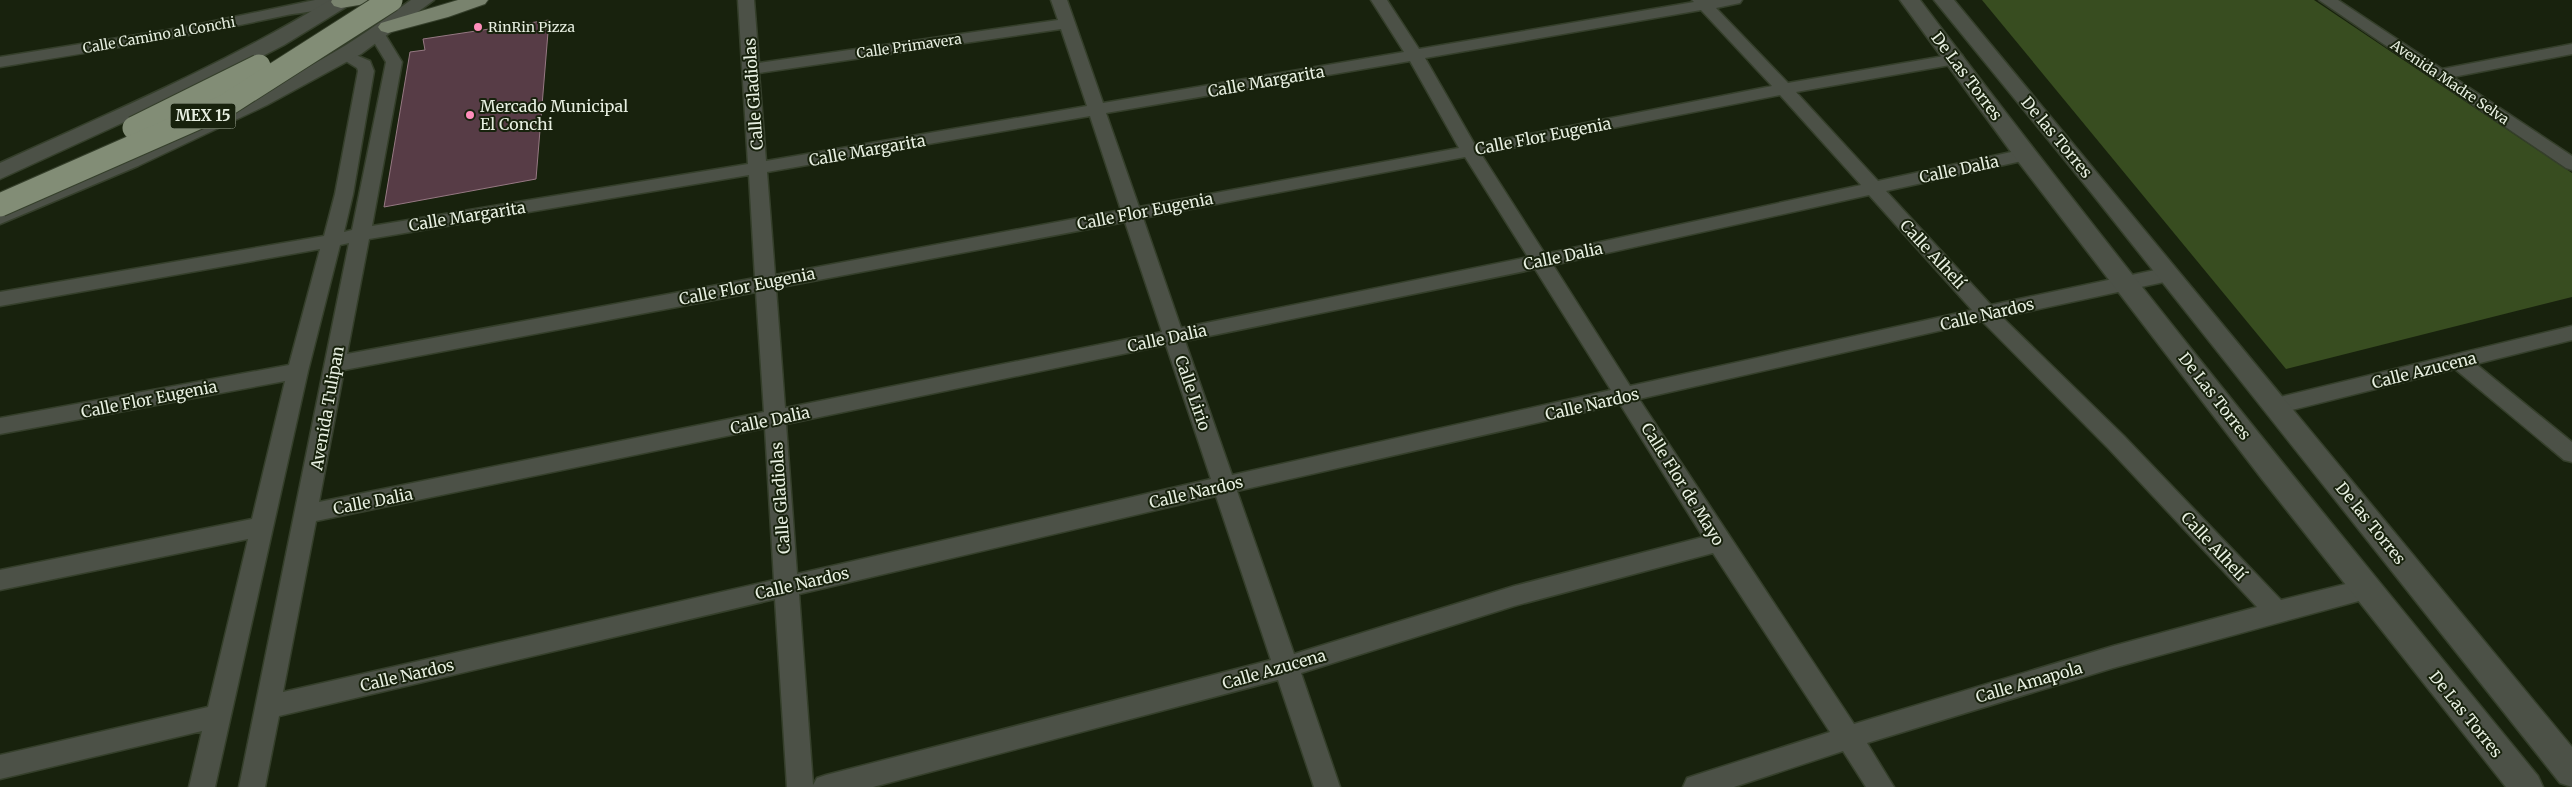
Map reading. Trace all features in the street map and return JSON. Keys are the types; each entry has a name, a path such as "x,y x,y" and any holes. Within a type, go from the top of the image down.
{"highway":[{"name":"MEX 15","path":"0,187 102,143 271,60 364,0"},
{"name":"MEX 15","path":"0,205 225,106 391,0"}],"main road":[{"path":"382,30 478,0"}],"street":[{"name":"MEX 15","path":"0,217 169,145 258,102 344,55 424,0"},
{"name":"Calle Gladiolas","path":"746,0 800,787"},
{"name":"Calle Lirio","path":"1058,0 1327,787"},
{"name":"Calle Flor de Mayo","path":"1379,0 1415,56 1470,150 1719,542 1881,787"},
{"name":"Calle Margarita","path":"0,299 332,242 359,234 1415,56 1702,2 1734,0"},
{"name":"De Las Torres","path":"1910,0 1956,59 2025,155 2366,589 2526,787"},
{"name":"De las Torres","path":"1944,0 2169,274 2572,772"},
{"name":"Avenida Madre Selva","path":"2327,0 2572,164"},
{"name":"MEX 15","path":"0,172 212,75 277,41 338,1"},
{"name":"Calle Camino al Conchi","path":"0,62 186,32 338,1"},
{"name":"Calle Alhelí","path":"1702,2 1784,89 1872,189 1987,314 2116,442 2276,611"},
{"name":"Calle Primavera","path":"751,69 1066,23"},
{"name":"Avenida Tulipan","path":"252,787 307,514 359,234 394,62 382,30"},
{"path":"2438,74 2572,49"},
{"name":"Avenida Tulipan","path":"202,787 260,527 332,242 351,155 366,71 364,65 344,55"},
{"name":"Calle Flor Eugenia","path":"334,364 1784,89 1956,59"},
{"path":"212,75 225,76 245,83 258,102"},
{"path":"134,112 133,129 140,136 151,142 169,145"},
{"path":"351,155 377,150"},
{"name":"Calle Dalia","path":"307,514 1541,261 2025,155"},
{"path":"2125,282 2169,274"},
{"name":"Calle Nardos","path":"269,707 786,586 2125,282"},
{"name":"Calle Azucena","path":"2276,406 2572,333"},
{"path":"2459,361 2572,454"},
{"name":"Calle Flor Eugenia","path":"0,426 298,371"},
{"path":"0,580 260,527"},
{"name":"Calle Azucena","path":"826,787 1286,667 1514,596 1719,542"},
{"name":"Calle Amapola","path":"1696,787 1848,737 2014,686 2276,611 2366,589"},
{"path":"0,766 218,716"}],"green space":[{"path":"1982,0 2314,0 2572,173 2572,297 2286,369"}],"building":[{"name":"Mercado Municipal El Conchi","path":"549,20 536,179 384,207 410,52 425,50 423,39"}],"place":[{"name":"RinRin Pizza","path":"478,27"},
{"name":"Mercado Municipal El Conchi","path":"470,115"}]}
